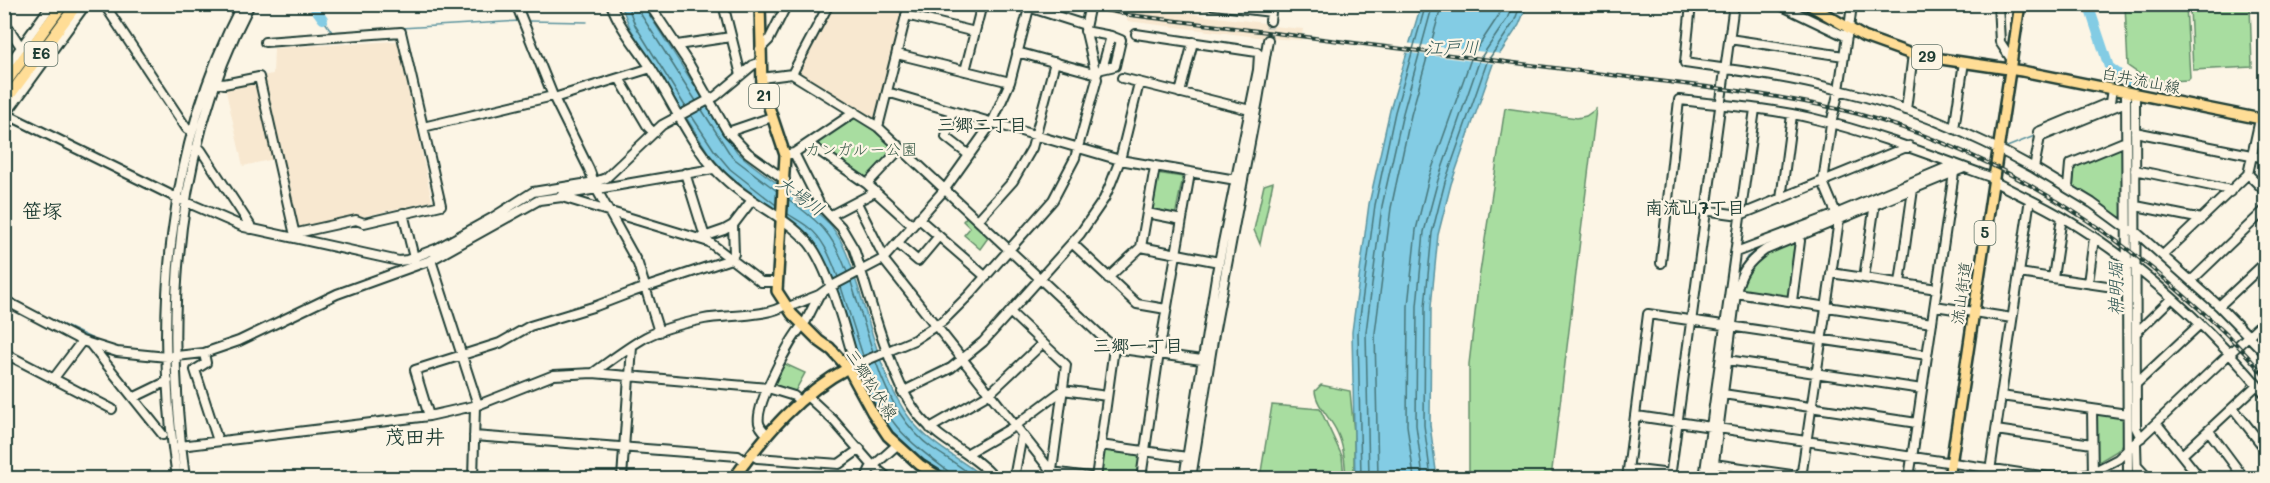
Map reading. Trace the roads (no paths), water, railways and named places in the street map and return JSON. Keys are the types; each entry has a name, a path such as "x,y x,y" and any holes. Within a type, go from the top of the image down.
{"highway":[{"name":"E6","path":"4,85 63,4"},
{"name":"E6","path":"4,103 77,4"}],"main road":[{"name":"三郷松伏線","path":"760,4 761,78 772,117 790,154 785,182 777,291 804,323 833,351 853,366 877,421 897,445 920,465 941,478"},
{"name":"29","path":"1808,4 1848,32 1878,44 1914,54 1964,62 2011,64"},
{"name":"流山街道","path":"1949,478 2020,4"},
{"name":"白井流山線","path":"2011,64 2112,89 2129,96 2263,119"},
{"path":"734,478 748,458 803,398 853,366"}],"street":[{"path":"4,71 52,4"},
{"path":"86,4 5,115 181,200 249,229 297,236 399,261 416,262 431,260 494,221 533,192 596,186 713,169"},
{"path":"104,4 187,129 191,130"},
{"path":"185,478 171,357 168,289 191,130 215,60 242,4"},
{"path":"181,200 215,82 250,4"},
{"path":"516,4 553,97 608,210 638,264 658,332"},
{"path":"611,4 621,27 651,68 713,169 752,200 782,219 808,243 822,265 831,286 853,366 914,340 936,326 964,301 1053,200 1079,148 1110,36"},
{"path":"649,4 677,45 728,132 748,153 785,182"},
{"path":"723,4 741,75"},
{"path":"760,48 769,40 787,4"},
{"path":"792,74 829,4"},
{"path":"878,127 909,4"},
{"path":"965,71 982,4"},
{"path":"1017,52 1100,71 1115,66 1121,43 1120,39 1019,4"},
{"path":"1090,4 1085,28 1100,71"},
{"path":"1206,4 1240,6 1271,12"},
{"path":"1691,4 1685,63 1839,90 1906,110 1997,149 2068,187 2126,228 2136,232 2192,280 2265,354"},
{"path":"1629,469 1670,476 1734,4"},
{"path":"1778,4 1848,32"},
{"path":"1801,478 1838,217 1824,182 1831,124 1839,90 1852,4"},
{"path":"1998,4 2000,42 2011,64"},
{"path":"593,373 632,346 658,332 702,320 788,306 819,295 831,286 884,258 945,189 992,123 1010,82 1029,8"},
{"path":"906,15 975,32"},
{"path":"4,21 21,47"},
{"path":"265,42 401,32 441,205 364,222 356,220 297,236"},
{"path":"1137,34 1259,54 1258,70 1219,262 1191,478"},
{"path":"677,45 731,37"},
{"path":"1729,39 1844,56"},
{"path":"1184,478 1268,40"},
{"path":"1180,93 1193,42"},
{"path":"897,54 1010,82"},
{"path":"1906,110 1914,54"},
{"path":"562,197 563,194 596,186 662,125 709,100 760,62"},
{"path":"978,220 1013,181 1025,163 1037,136 1055,62"},
{"path":"1954,129 1964,62"},
{"path":"423,127 553,97 651,68"},
{"path":"761,78 792,74 878,127 1114,348 1206,360"},
{"path":"215,82 224,84 259,77 297,236"},
{"path":"619,78 648,128 654,133"},
{"path":"1122,78 1250,110"},
{"path":"902,392 963,360 1011,313 1072,243 1104,200 1120,160 1139,83"},
{"path":"2039,135 2110,102 2112,89"},
{"path":"887,92 1120,160 1236,180"},
{"path":"2039,135 2129,96"},
{"path":"2128,478 2137,432 2135,132 2129,96"},
{"path":"2129,96 2126,141 2127,414 2134,445 2137,478"},
{"path":"1661,262 1679,100 1755,108 1792,115 1909,146 1993,180 2062,217 2136,267 2172,298 2230,354 2265,395"},
{"path":"1704,478 1723,393 1740,215 1755,108"},
{"path":"952,111 945,137 969,155"},
{"path":"855,112 809,144 790,154 820,205 847,234 886,352 902,392 930,428 968,453 995,478"},
{"path":"1781,199 1792,115"},
{"path":"728,132 772,117"},
{"path":"2163,255 2248,174 2263,119"},
{"path":"2135,132 2265,158"},
{"path":"2034,168 2039,135"},
{"path":"2068,187 2070,164 2126,141"},
{"path":"809,144 867,184 912,225"},
{"path":"1667,206 1740,215 1909,146"},
{"path":"867,184 901,148"},
{"path":"195,149 201,150 250,225 249,229"},
{"path":"1712,478 1715,427 1729,326 1742,273 1756,257 1955,164"},
{"path":"1108,278 1140,247 1155,166"},
{"path":"1736,252 1872,206 1964,168"},
{"path":"2135,170 2226,189 2230,192"},
{"path":"685,173 703,238"},
{"path":"1141,478 1159,353 1190,173"},
{"path":"1909,478 1954,173"},
{"path":"2248,174 2265,192"},
{"path":"1900,284 1913,189"},
{"path":"831,215 875,192"},
{"path":"4,300 90,345 133,355 171,357 204,353 239,341 338,294 416,262 438,248 532,203 562,197 703,238 761,282 777,282"},
{"path":"703,238 733,225 752,200"},
{"path":"1989,478 2029,205 2032,201"},
{"path":"857,203 884,258 1051,475"},
{"path":"1864,278 1874,210 1872,206"},
{"path":"2136,206 2198,218 2200,221"},
{"path":"2192,280 2265,209"},
{"path":"403,213 416,262"},
{"path":"1146,213 1182,219"},
{"path":"2053,278 2062,217"},
{"path":"918,218 986,277"},
{"path":"429,416 415,370 500,343 530,326 596,306 731,258 734,254 733,225"},
{"path":"897,243 918,261 939,236"},
{"path":"1792,301 1800,241 1798,236"},
{"path":"2088,283 2094,238"},
{"path":"1072,243 1137,304 1167,309"},
{"path":"1140,247 1219,262"},
{"path":"431,260 477,406 473,478"},
{"path":"2219,306 2265,262"},
{"path":"1831,273 1937,289"},
{"path":"2019,273 2127,289"},
{"path":"1736,293 1932,322"},
{"path":"768,435 760,427 759,417 768,388 783,356 819,295"},
{"path":"2136,333 2172,298"},
{"path":"1935,306 2013,318"},
{"path":"1011,313 1066,365 1051,475"},
{"path":"1627,478 1637,416 1648,314 1927,355"},
{"path":"1637,416 2061,478 2093,475 2118,459 2134,445 2265,319"},
{"path":"2136,384 2200,324"},
{"path":"54,378 82,341"},
{"path":"930,428 989,394 1043,343"},
{"path":"90,345 137,396 163,435"},
{"path":"622,478 632,346"},
{"path":"1051,475 1095,478 1114,348"},
{"path":"4,352 112,409"},
{"path":"204,353 206,363 195,370 218,441"},
{"path":"171,357 168,381 177,478"},
{"path":"1727,360 1922,389"},
{"path":"180,446 429,416 477,406 554,375 593,373 768,388 803,398 834,421 873,466 888,478"},
{"path":"137,396 168,381"},
{"path":"2182,455 2257,385"},
{"path":"968,453 1015,426 1063,390 1107,396"},
{"path":"1723,393 1917,423"},
{"path":"2001,396 2127,414"},
{"path":"2233,408 2265,450"},
{"path":"2092,409 2093,475"},
{"path":"2157,423 2200,478"},
{"path":"1996,430 2092,444"},
{"path":"2209,431 2244,478"},
{"path":"1014,478 1022,435"},
{"path":"474,436 839,464 860,449"},
{"path":"866,478 873,466 897,445"},
{"path":"1100,445 1187,457"},
{"path":"1714,464 1813,478"},
{"path":"2137,466 2148,478"}],"water":[{"path":"621,5 643,5 737,152 816,211 831,226 847,253 885,373 901,406 925,435 982,478 948,478 906,447 888,427 875,408 832,281 817,246 805,232 726,173 709,154 630,28"},
{"name":"江戸川","path":"1421,5 1527,5 1519,25 1493,64 1451,184 1438,235 1431,307 1430,425 1437,478 1355,478 1352,332 1369,204 1390,110"}],"waterway":[{"path":"312,4 323,19"},
{"path":"322,4 322,9"},
{"name":"神明堀","path":"2088,4 2109,67 2132,84"},
{"path":"323,19 332,32 520,21"},
{"path":"528,21 587,22"},
{"name":"神明堀","path":"2112,79 2132,84"},
{"path":"2007,147 2037,135"},
{"name":"神明堀","path":"2132,169 2132,478"},
{"path":"1735,278 1747,257 1763,247"},
{"path":"4,294 27,308"},
{"path":"31,310 93,339"},
{"path":"118,372 135,394"},
{"path":"138,398 162,426"}],"tunnel":[{"path":"1268,40 1270,21"}],"railway":[{"path":"1074,4 1130,15 1748,92 1842,110 1903,128 1946,144 1989,164 2070,209 2146,264 2204,314 2236,344 2266,378"}],"district":[{"name":"三郷二丁目","path":"982,125"},
{"name":"南流山7丁目","path":"1695,208"},
{"name":"笹塚","path":"42,211"},
{"name":"三郷一丁目","path":"1138,346"},
{"name":"茂田井","path":"415,437"}],"park label":[{"name":"カンガルー公園","path":"861,149"}],"water label":[{"name":"大場川","path":"800,196"}]}
